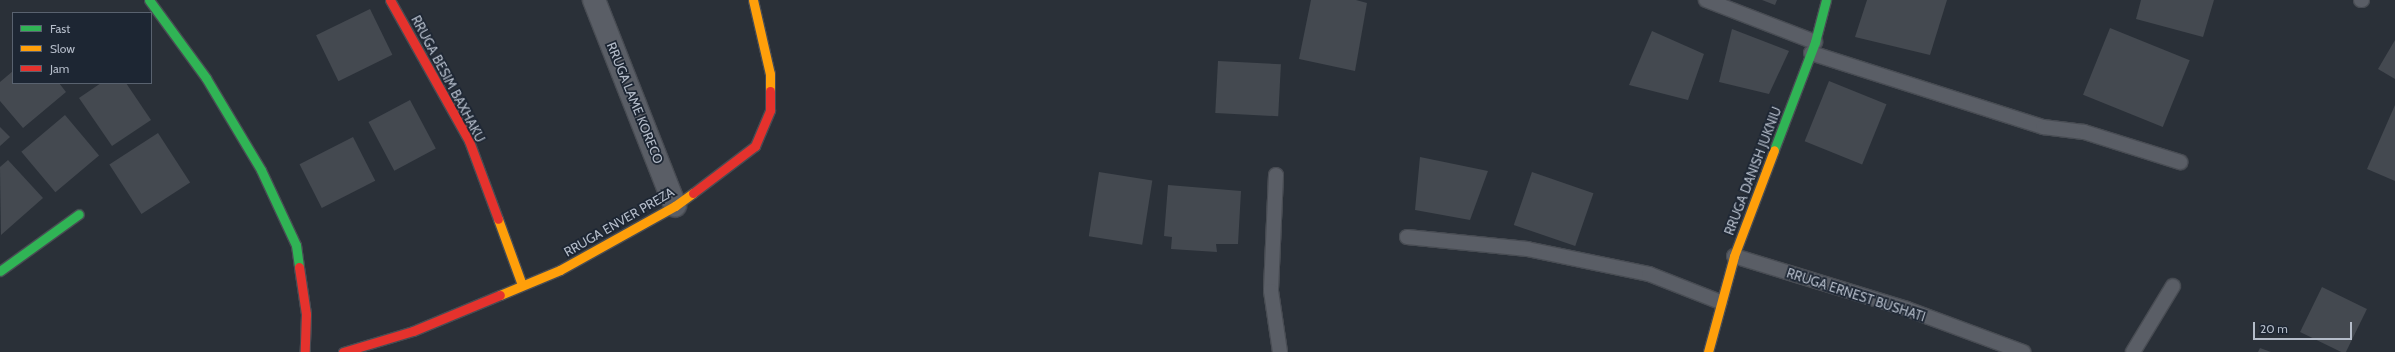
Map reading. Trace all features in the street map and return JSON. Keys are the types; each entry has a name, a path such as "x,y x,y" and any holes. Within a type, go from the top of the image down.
{"street":[{"path":"149,0 206,78 261,170 296,246 306,314 305,352"},
{"name":"RRUGA BESIM BAXHAKU","path":"390,0 469,140 522,285"},
{"name":"RRUGA LAME KORECO","path":"594,0 676,206"},
{"name":"RRUGA ENVER PREZA","path":"343,352 413,331 560,270 605,247 676,206 755,146 770,110 770,74 753,0"},
{"name":"RRUGA DANISH JUKNIU","path":"1708,352 1720,302 1734,256 1813,48 1826,0"},
{"path":"0,270 79,214"}],"lane":[{"path":"1706,0 1813,48 2043,127 2084,132 2180,162"},
{"path":"1276,175 1271,291 1280,352"},
{"path":"1407,237 1527,249 1649,274 1720,302"},
{"name":"RRUGA ERNEST BUSHATI","path":"1734,256 1907,309 2023,352"},
{"path":"2133,352 2173,286"}],"building":[{"path":"1311,0 1356,0 1367,3 1355,71 1299,59"},
{"path":"1762,0 1777,0 1775,5"},
{"path":"1867,0 1947,0 1930,55 1855,37"},
{"path":"2141,0 2214,0 2203,37 2136,19"},
{"path":"370,9 392,55 338,81 316,35"},
{"path":"2110,28 2190,60 2163,127 2083,95"},
{"path":"1732,29 1789,51 1769,94 1719,82"},
{"path":"1652,31 1704,54 1688,100 1629,85"},
{"path":"2395,40 2395,79 2378,69"},
{"path":"1218,61 1281,64 1278,116 1215,113"},
{"path":"12,72 12,84 60,84 66,92 23,128 0,101 0,82"},
{"path":"1829,81 1886,104 1862,164 1805,141"},
{"path":"100,84 127,84 151,120 112,146 79,98"},
{"path":"410,100 436,149 394,171 369,122"},
{"path":"2395,105 2395,181 2367,169"},
{"path":"65,115 99,156 55,192 21,152"},
{"path":"0,127 10,137 0,146"},
{"path":"158,133 190,182 141,214 109,165"},
{"path":"353,137 375,181 322,208 300,164"},
{"path":"1420,157 1488,171 1470,220 1415,210"},
{"path":"8,160 43,198 1,235 0,167"},
{"path":"1099,172 1152,180 1142,245 1089,236"},
{"path":"1532,172 1593,193 1575,246 1514,225"},
{"path":"1168,185 1241,191 1238,244 1216,244 1217,252 1171,249 1172,237 1164,236"},
{"path":"2322,287 2367,309 2346,352 2341,352 2300,332"},
{"path":"2260,348 2271,352 2258,352"}],"traffic: fast":[{"path":"149,0 206,78 261,170 296,245 299,267"},
{"path":"1774,150 1815,42 1826,0"},
{"path":"0,271 79,214"}],"traffic: slow":[{"path":"753,0 770,74 770,91"},
{"path":"1708,352 1734,256 1774,150"},
{"path":"500,295 560,270 675,206 693,193"},
{"path":"498,219 522,285"}],"traffic: jam":[{"path":"390,0 469,141 498,219"},
{"path":"693,193 755,146 770,110 770,91"},
{"path":"299,267 306,314 305,352"},
{"path":"343,352 413,331 500,295"}]}
